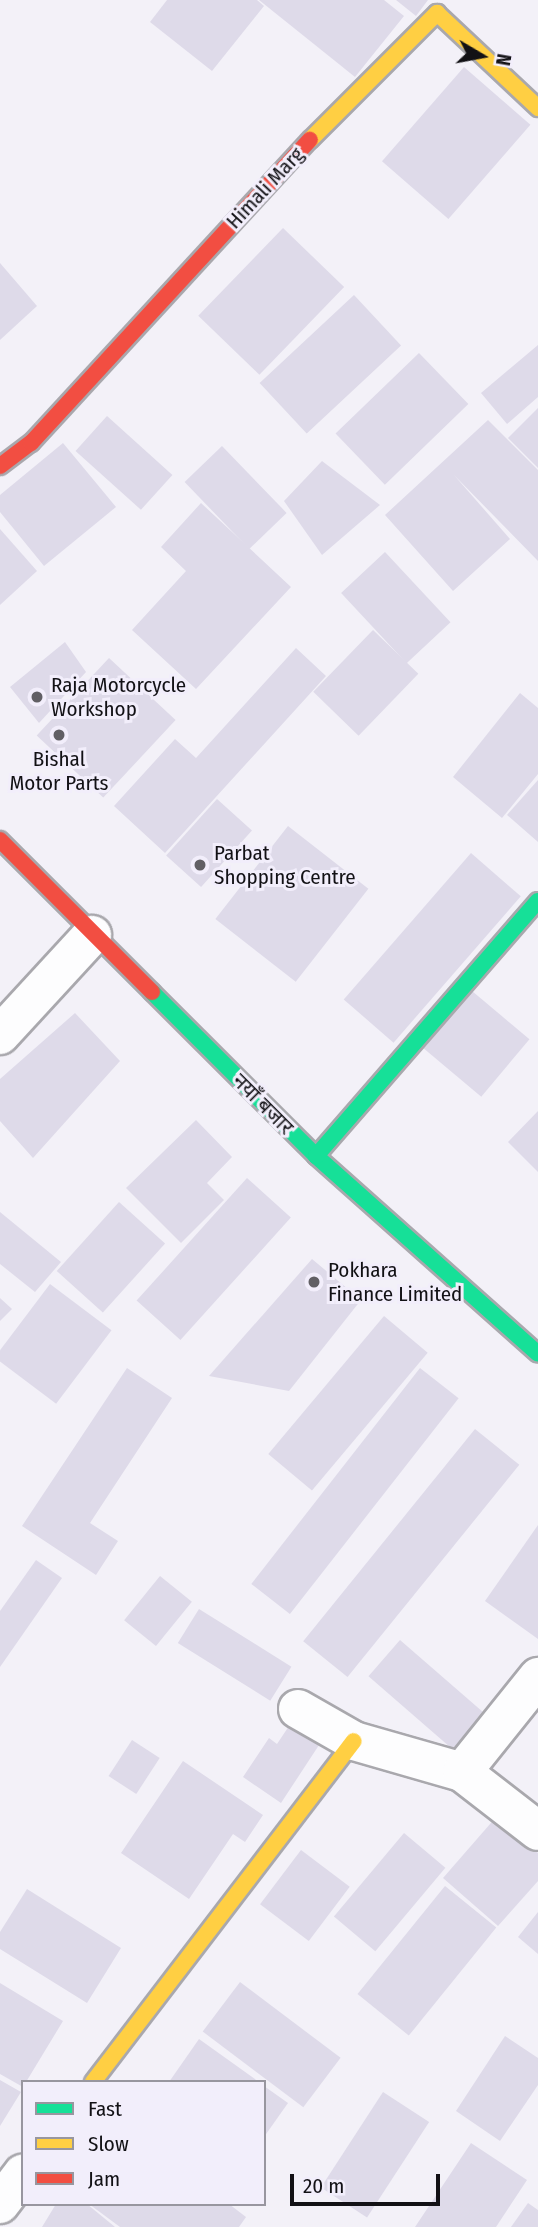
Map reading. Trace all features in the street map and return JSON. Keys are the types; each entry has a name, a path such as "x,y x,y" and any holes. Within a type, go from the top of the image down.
{"street":[{"name":"Himali Marg","path":"0,466 31,443 305,145 438,13 538,108"},
{"name":"नयाँ बजार","path":"0,840 92,935 316,1156 538,1354"},
{"path":"316,1156 538,901"},
{"path":"0,1035 92,935"},
{"path":"462,1772 538,1677"},
{"path":"298,1709 354,1741 462,1772 538,1831"},
{"path":"95,2080 354,1741"},
{"path":"0,2204 21,2177"}],"building":[{"path":"167,0 257,0 264,6 212,71 150,22"},
{"path":"259,0 384,0 404,16 355,77"},
{"path":"396,0 428,0 416,16"},
{"path":"464,67 530,125 448,219 382,161"},
{"path":"283,228 344,287 259,375 198,316"},
{"path":"0,263 37,306 0,340"},
{"path":"354,295 401,345 307,433 260,383"},
{"path":"538,345 538,397 507,424 481,393"},
{"path":"419,353 468,404 385,485 336,434"},
{"path":"538,408 538,468 508,438"},
{"path":"107,416 172,475 141,510 76,451"},
{"path":"488,420 538,470 538,561 454,475 510,539 453,591 385,515"},
{"path":"63,443 116,507 44,566 0,512 0,495"},
{"path":"222,446 287,513 249,549 185,482"},
{"path":"322,461 380,505 322,555 284,501"},
{"path":"201,503 291,587 196,689 132,630 186,571 161,547"},
{"path":"0,529 37,571 0,605"},
{"path":"385,552 450,622 407,663 341,593"},
{"path":"373,630 418,674 359,736 313,692"},
{"path":"65,642 86,672 39,723 10,687"},
{"path":"296,648 326,676 165,853 114,806 175,739 196,758"},
{"path":"109,658 176,720 103,798 37,736"},
{"path":"520,693 538,708 538,774 502,818 453,777"},
{"path":"538,780 538,842 507,815"},
{"path":"217,799 252,830 201,887 166,855"},
{"path":"288,826 368,889 296,982 215,919"},
{"path":"471,853 521,896 394,1043 344,999"},
{"path":"472,991 529,1039 481,1097 424,1048"},
{"path":"75,1013 120,1061 33,1158 0,1121 0,1079"},
{"path":"538,1111 538,1172 508,1142"},
{"path":"196,1120 232,1157 207,1183 224,1200 181,1243 126,1188"},
{"path":"247,1178 291,1217 180,1340 137,1301"},
{"path":"119,1202 165,1243 103,1313 57,1271"},
{"path":"0,1212 61,1262 35,1292 0,1264"},
{"path":"312,1259 361,1300 289,1391 209,1376"},
{"path":"50,1284 111,1330 56,1404 0,1362 0,1350"},
{"path":"0,1298 12,1309 0,1321"},
{"path":"384,1316 428,1353 312,1491 268,1454"},
{"path":"127,1368 172,1398 90,1523 118,1541 96,1575 22,1526"},
{"path":"420,1368 459,1398 290,1614 251,1584"},
{"path":"475,1429 519,1465 347,1677 303,1641"},
{"path":"538,1525 538,1639 485,1601"},
{"path":"36,1560 62,1578 0,1667 0,1611"},
{"path":"160,1576 192,1602 156,1646 124,1620"},
{"path":"199,1609 291,1667 270,1701 178,1643"},
{"path":"400,1640 484,1713 452,1749 369,1676"},
{"path":"291,1723 321,1742 281,1803 243,1777 269,1738 277,1744"},
{"path":"132,1740 160,1758 136,1794 109,1776"},
{"path":"183,1761 263,1815 245,1842 233,1834 189,1899 121,1853"},
{"path":"497,1816 538,1853 538,1881 498,1926 443,1878"},
{"path":"404,1833 445,1868 375,1951 334,1916"},
{"path":"301,1850 350,1887 309,1941 260,1904"},
{"path":"445,1886 496,1928 409,2036 358,1994"},
{"path":"27,1889 121,1948 87,2003 0,1949 0,1932"},
{"path":"538,1912 538,1954 518,1937"},
{"path":"240,1982 341,2058 303,2107 203,2032"},
{"path":"0,1983 63,2021 27,2080 21,2080 21,2086 0,2074"},
{"path":"505,2036 538,2058 538,2085 500,2141 456,2111"},
{"path":"199,2039 256,2080 170,2080"},
{"path":"0,2080 21,2092 0,2126"},
{"path":"266,2087 288,2103 266,2134"},
{"path":"383,2092 429,2122 367,2218 321,2188"},
{"path":"471,2143 527,2180 496,2227 415,2227"},
{"path":"528,2203 538,2210 538,2227 511,2227"},
{"path":"55,2206 89,2206 115,2227 42,2227"},
{"path":"92,2206 232,2206 246,2217 239,2227 120,2227"}],"traffic: fast":[{"path":"316,1156 538,901"},
{"path":"152,992 316,1156 538,1354"}],"traffic: slow":[{"path":"310,140 437,13 538,108"},
{"path":"95,2080 354,1741"}],"traffic: jam":[{"path":"0,466 31,443 310,140"},
{"path":"0,840 152,992"}],"place":[{"name":"Raja Motorcycle Workshop","path":"37,697"},
{"name":"Bishal Motor Parts","path":"59,735"},
{"name":"Parbat Shopping Centre","path":"200,865"},
{"name":"Pokhara Finance Limited","path":"314,1282"}]}
